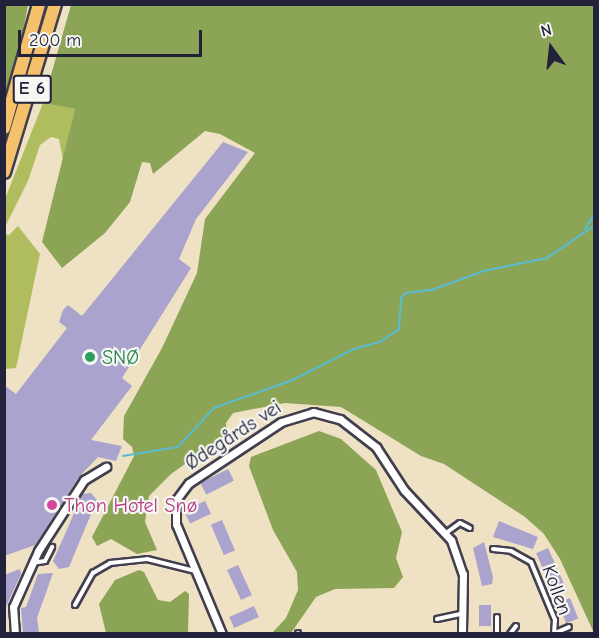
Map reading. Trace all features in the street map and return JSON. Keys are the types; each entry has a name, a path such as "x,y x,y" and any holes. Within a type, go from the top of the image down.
{"highway":[{"name":"E 6","path":"4,128 39,4"},
{"name":"E 6","path":"4,172 55,4"}],"street":[{"name":"Ødegårds vei","path":"222,633 174,518 178,495 189,483 281,422 306,412 335,416 369,440 404,490 446,534 462,565 462,633"},
{"path":"15,633 13,606 32,563 84,480 106,467"}],"lane":[{"path":"446,534 460,523 470,528"},
{"path":"32,563 45,561 52,547"},
{"name":"Kollen","path":"494,549 511,551 531,562 555,620 554,633"},
{"path":"75,605 93,573 110,563 147,559 196,571"},
{"path":"437,619 461,614"},
{"path":"497,617 497,633"},
{"path":"510,633 516,626"},
{"path":"554,633 569,627"}],"green space":[{"path":"5,5 28,5 5,135"},
{"path":"71,5 594,5 594,633 560,559 544,534 525,517 444,464 421,456 341,407 285,403 233,413 226,423 227,434 171,474 149,496 145,522 157,550 137,554 111,539 97,546 92,537 134,456 132,447 123,439 124,416 162,348 197,273 205,219 255,153 220,134 205,131 153,174 150,163 142,162 130,202 105,233 62,268 42,242 75,109 43,103"},
{"path":"43,103 75,109 63,160 59,139 51,137 40,145 28,181 5,227 5,199"},
{"path":"18,226 40,254 16,368 5,369 5,234 9,235"},
{"path":"319,431 341,439 376,470 402,532 396,558 403,577 394,588 335,589 316,597 291,633 272,633 286,618 298,590 297,572 273,530 249,466 251,457"},
{"path":"139,570 144,572 158,600 170,602 185,591 189,594 188,633 106,633 99,604 115,580"}],"building":[{"name":"SNØ","path":"223,142 248,152 196,219 179,259 191,268 122,378 132,386 91,440 122,446 116,461 98,457 79,477 35,545 4,556 4,385 16,394 67,328 59,322 63,310 68,305 82,316"},
{"path":"228,469 234,481 206,495 200,483"},
{"path":"91,493 97,500 69,567 59,569 53,561 82,494"},
{"path":"205,501 211,514 190,523 184,511"},
{"path":"222,520 235,550 224,555 211,525"},
{"path":"499,521 538,537 533,549 493,537"},
{"path":"484,542 493,577 492,584 482,586 473,548"},
{"path":"548,548 565,586 553,592 536,553"},
{"path":"238,565 252,595 241,600 227,570"},
{"path":"20,569 21,574 4,611 4,575"},
{"path":"53,573 37,618 39,633 23,633 21,608 26,607 38,574"},
{"path":"570,598 578,618 566,623 558,603"},
{"path":"479,605 491,605 491,626 479,626"},
{"path":"254,606 259,617 234,628 229,617"}],"waterway":[{"path":"585,229 594,215"},
{"path":"123,456 178,447 214,408 293,380 354,349 380,342 399,329 401,298 406,293 432,290 484,271 547,258 594,226"}],"place":[{"name":"SNØ","path":"90,357"},
{"name":"Thon Hotel Snø","path":"52,505"}]}
